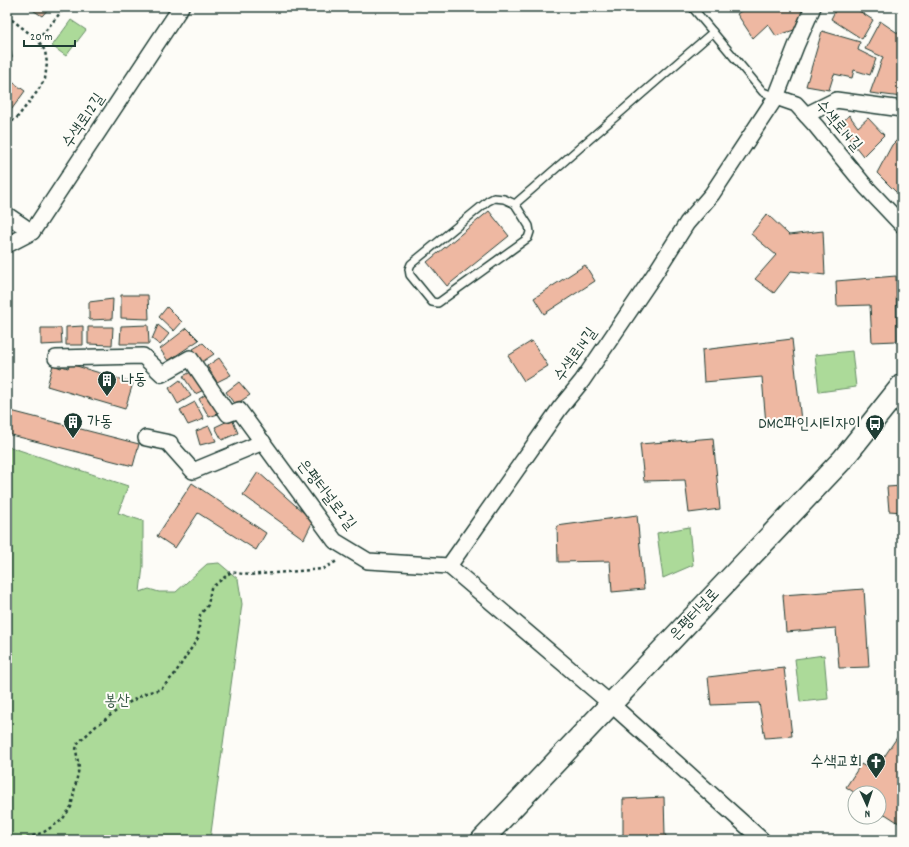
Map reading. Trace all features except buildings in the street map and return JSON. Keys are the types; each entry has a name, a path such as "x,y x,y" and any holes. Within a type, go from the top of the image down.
{"main road":[{"name":"은평터널로","path":"482,840 843,459 902,385"}],"street":[{"name":"수색로12길","path":"7,245 32,232 181,7"},
{"name":"수색로14길","path":"449,566 560,408 582,381 654,275 687,223 712,194 776,97 813,7"},
{"name":"수색로14길","path":"776,97 796,104 866,187 902,225"},
{"path":"806,115 836,100 902,109"},
{"path":"7,215 32,232"},
{"name":"은평터널로2길","path":"56,358 143,356 162,374 190,358 228,414 240,410 335,541 368,561 449,566"},
{"path":"146,438 170,443 170,445 193,471 263,442"},
{"path":"449,566 611,704 762,840"}],"lane":[{"path":"692,7 763,92 776,97"},
{"path":"515,204 713,32"},
{"path":"494,198 504,199 515,204 529,226 530,232 528,238 438,303 432,302 410,274 409,269 411,264 488,201 494,198"}],"path":[{"path":"38,40 65,7"},
{"path":"7,16 38,40 45,51 47,63 44,79 37,92 16,118 7,124"},
{"path":"21,840 44,832 62,820 70,807 79,768 76,750 77,744 95,727 123,706 146,693 161,689 174,675 198,638 200,615 208,605 211,588 231,572 249,575 323,568 353,552"}],"green space":[{"path":"71,20 86,30 66,56 52,46"},
{"path":"852,351 856,387 819,392 815,355"},
{"name":"봉산","path":"7,446 128,486 118,513 143,521 143,566 140,592 149,589 159,592 176,592 207,564 219,563 238,579 242,604 210,840 7,840"},
{"path":"689,527 693,565 663,578 657,533"},
{"path":"824,655 828,699 800,702 795,659"}],"place":[{"name":"나동","path":"107,397"},
{"name":"가동","path":"73,439"},
{"name":"DMC파인시티자이","path":"875,441"},
{"name":"수색교회","path":"876,779"}]}
